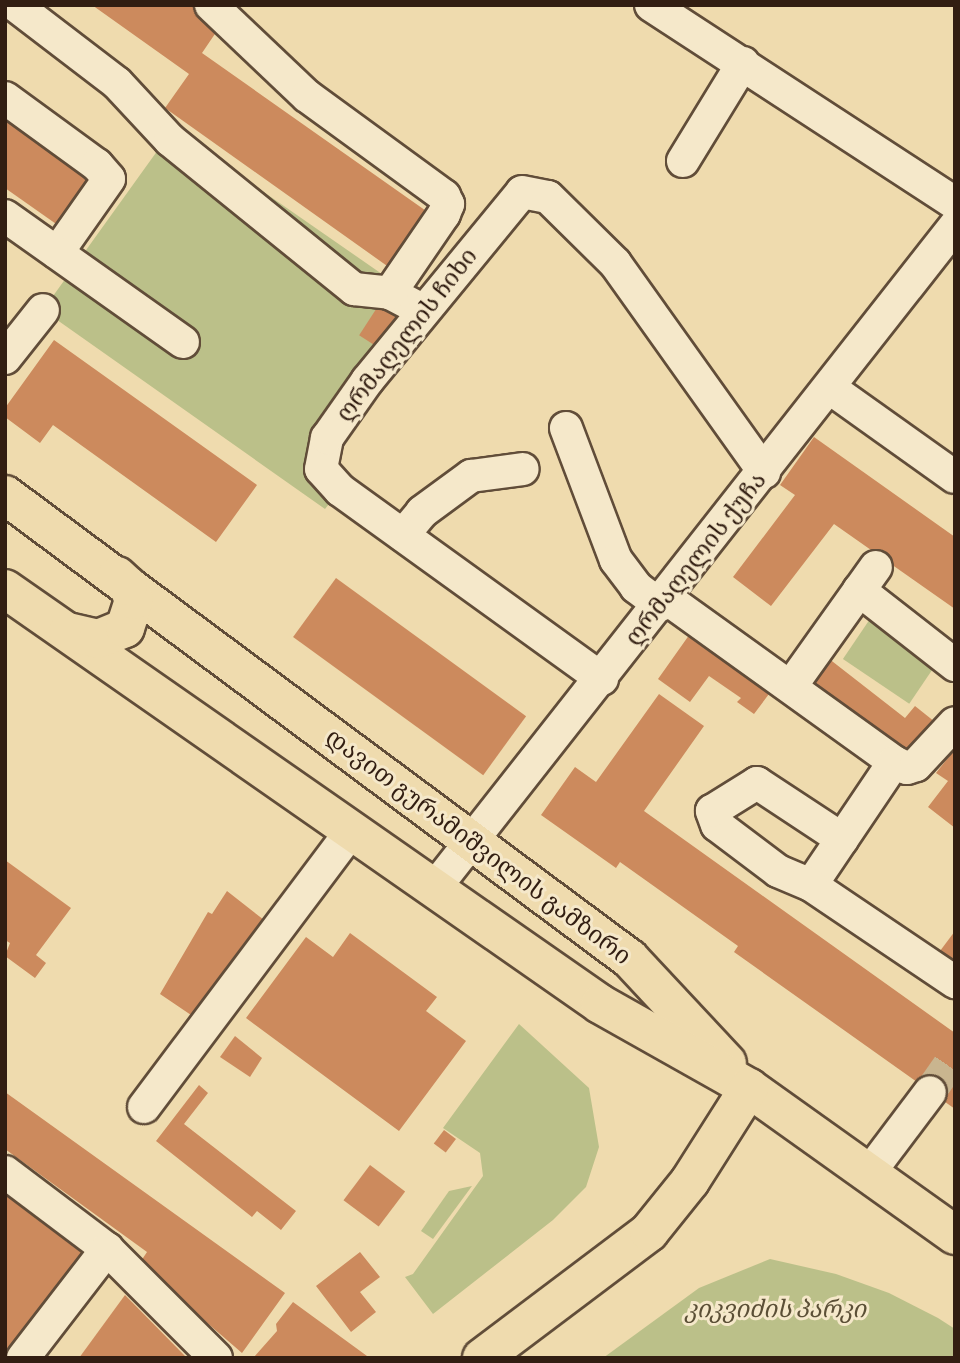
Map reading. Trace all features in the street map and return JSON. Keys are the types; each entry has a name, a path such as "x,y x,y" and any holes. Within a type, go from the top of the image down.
{"main road":[{"name":"დავით გურამიშვილის გამზირი","path":"5,495 630,958 750,1088"},
{"path":"68,632 98,639 113,637 125,628 134,600 128,586 117,576"},
{"path":"5,589 600,1004 750,1088 955,1235"},
{"path":"482,1358 649,1232 690,1181 750,1088"}],"street":[{"path":"15,5 117,83 170,140 354,289 390,293 422,310"},
{"path":"211,5 307,96 444,196 449,204 390,293"},
{"path":"651,5 743,62 955,203"},
{"path":"683,161 743,62"},
{"path":"5,97 97,165 109,178 57,253"},
{"name":"ღრმაღელის ჩიხი","path":"602,679 340,490 321,468 327,438 422,310 522,192 548,197 615,263 764,472"},
{"path":"5,216 183,342"},
{"name":"ღრმაღელის ქუჩა","path":"433,890 663,602 955,226"},
{"path":"5,358 43,310"},
{"path":"830,388 955,477"},
{"path":"565,428 616,560 636,587 791,686 894,762 907,768 916,765 955,723"},
{"path":"403,535 422,512 471,476 523,469"},
{"path":"791,686 868,578 955,665"},
{"path":"811,885 894,762"},
{"path":"842,839 757,783 712,810 717,825 778,871 811,885 955,982"},
{"path":"144,1107 352,830"},
{"path":"869,1173 930,1092"},
{"path":"5,1172 107,1249 216,1358"},
{"path":"23,1358 107,1249"}],"green space":[{"path":"173,129 428,306 333,455 340,490 325,509 43,310"},
{"path":"872,616 938,661 909,704 843,659"},
{"path":"519,1024 589,1088 599,1147 586,1187 553,1220 433,1314 405,1277 413,1274 483,1176 480,1153 443,1128"},
{"path":"472,1186 433,1239 421,1231 449,1191"},
{"name":"კიკვიძის პარკი","path":"770,1259 836,1274 889,1293 938,1318 955,1329 955,1358 603,1358 699,1288"}],"building":[{"path":"92,5 193,5 221,25 202,53 429,213 390,268 165,108 189,74"},
{"path":"5,119 92,181 59,226 5,188"},
{"path":"382,300 408,317 385,352 359,335"},
{"path":"54,340 257,485 216,542 53,425 40,443 5,417 5,408"},
{"path":"814,437 955,537 955,609 834,524 771,606 733,577 795,495 780,485"},
{"path":"336,578 526,716 483,775 293,637"},
{"path":"692,631 775,686 754,714 737,702 741,698 709,676 690,702 658,679"},
{"path":"828,658 905,718 915,706 935,722 909,756 811,680"},
{"path":"659,694 704,726 644,811 955,1033 955,1109 734,952 738,946 620,862 616,868 541,815 575,767 596,782"},
{"path":"955,749 955,828 928,807 948,781 936,773"},
{"path":"5,860 71,908 36,955 46,963 35,978 5,956 10,943 5,940"},
{"path":"227,891 264,920 205,1013 196,1008 191,1015 160,994 208,912 212,914"},
{"path":"955,931 955,968 937,955"},
{"path":"350,933 437,997 426,1011 466,1041 399,1131 246,1018 306,937 333,957"},
{"path":"235,1036 262,1058 250,1077 220,1057"},
{"path":"199,1085 208,1093 184,1124 296,1211 281,1230 257,1211 252,1217 156,1141"},
{"path":"5,1092 285,1293 242,1353 139,1264 147,1252 5,1149"},
{"path":"444,1130 456,1139 446,1153 434,1144"},
{"path":"370,1165 405,1191 379,1227 344,1200"},
{"path":"5,1183 93,1248 5,1356"},
{"path":"360,1252 380,1277 360,1292 376,1312 351,1332 316,1286"},
{"path":"125,1295 187,1358 79,1358"},
{"path":"293,1302 367,1356 253,1358 277,1331 276,1324"}],"tunnel":[{"path":"930,1092 955,1056"}]}
